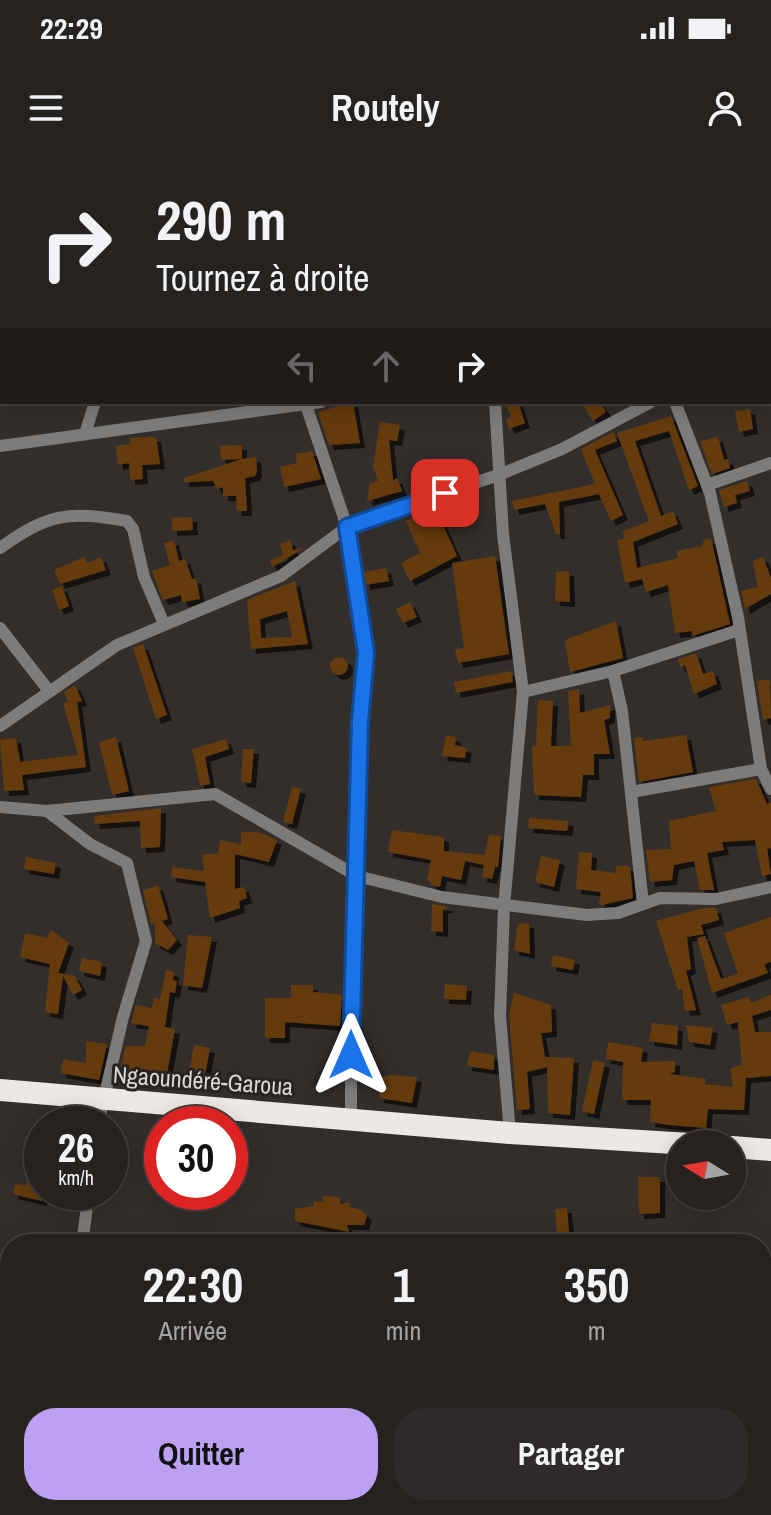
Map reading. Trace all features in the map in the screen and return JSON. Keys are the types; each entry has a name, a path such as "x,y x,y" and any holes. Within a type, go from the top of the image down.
{"highway":[{"name":"Ngaoundéré-Garoua","path":"0,1090 510,1133 666,1143"},
{"path":"746,1148 771,1150"}],"street":[{"path":"85,434 94,404"},
{"path":"0,446 298,404"},
{"path":"305,404 347,527 366,653 360,721 357,876 351,959 351,1118"},
{"path":"495,404 503,534 523,692 504,907 500,1016 510,1133"},
{"path":"0,726 117,645 281,576 347,527 501,474 562,449 647,404"},
{"path":"676,404 707,485 739,630 761,769 771,789"},
{"path":"707,485 771,463"},
{"path":"0,548 27,530 68,513 127,521 133,529 144,577 164,624"},
{"path":"0,628 49,691"},
{"path":"523,692 613,671 739,630"},
{"path":"613,671 622,711 643,904"},
{"path":"631,792 761,769"},
{"path":"0,807 47,811 219,795 357,876 430,895 504,907 606,915 660,898 716,899 771,887"},
{"path":"47,811 90,844 127,863 146,936 100,1106"},
{"path":"83,1234 87,1210"}],"building":[{"path":"353,404 360,443 329,445 318,412"},
{"path":"505,404 519,404 525,423 509,429 506,419 512,417"},
{"path":"582,404 601,404 606,412 593,421"},
{"path":"750,409 753,429 739,432 735,411"},
{"path":"671,416 698,486 689,490 669,431 635,441 661,516 673,511 678,524 633,542 637,568 678,558 677,551 702,546 704,540 711,538 730,624 692,636 692,631 675,633 668,585 646,592 642,579 625,583 617,540 625,538 622,532 649,521 617,433"},
{"path":"380,422 400,425 397,441 389,440 393,480 397,478 402,491 367,501 370,483 378,481 373,466"},
{"path":"613,432 617,441 595,450 623,515 611,521 599,494 559,502 560,534 556,534 545,504 514,510 512,501 595,484 581,449"},
{"path":"156,437 160,464 142,465 143,479 130,480 129,463 118,465 116,446 130,444 130,438"},
{"path":"718,437 724,460 728,459 730,468 712,474 700,441"},
{"path":"242,445 242,459 221,460 220,446"},
{"path":"312,451 321,479 284,487 280,467 297,463 295,454"},
{"path":"256,457 255,476 245,478 247,511 237,511 236,496 223,496 223,487 217,489 213,481 184,482 184,478"},
{"path":"747,481 750,491 735,495 737,503 724,507 719,490"},
{"path":"435,507 457,556 410,581 401,563 420,553 406,521"},
{"path":"192,517 193,530 172,531 172,518"},
{"path":"174,540 179,561 185,559 192,579 196,578 200,599 182,602 181,595 163,600 152,571 170,565 164,543"},
{"path":"290,540 293,550 304,548 272,567 270,561 283,555 280,544"},
{"path":"495,556 509,654 458,663 455,649 464,648 452,563"},
{"path":"84,557 87,563 101,557 106,570 60,584 54,570"},
{"path":"763,557 771,578 771,594 745,609 741,591 758,587 753,561"},
{"path":"386,568 389,581 365,585 363,572"},
{"path":"569,571 570,602 555,601 556,572"},
{"path":"295,581 308,644 251,649 247,600","holes":["287,611 292,637 261,638 260,619"]},
{"path":"62,586 69,606 59,610 52,590"},
{"path":"410,602 417,617 403,623 396,609"},
{"path":"616,621 623,658 570,672 565,640"},
{"path":"143,644 167,715 156,719 133,648"},
{"path":"696,653 703,674 713,671 717,684 694,694 685,665 680,667 678,659"},
{"path":"335,657 343,657 348,666 346,673 335,675 330,670 330,662"},
{"path":"511,671 513,682 456,693 454,682"},
{"path":"770,679 771,718 763,720 757,681"},
{"path":"75,685 82,701 77,702 86,767 22,775 24,790 4,791 0,740 16,738 20,762 78,755 63,703 68,702 64,692"},
{"path":"579,689 580,713 610,705 610,718 604,720 610,754 594,754 594,775 583,775 581,797 534,795 532,746 536,746 538,700 553,701 551,746 571,746 568,691"},
{"path":"446,735 456,737 455,745 467,748 465,758 442,756"},
{"path":"686,735 693,772 639,782 634,738 642,737 643,741"},
{"path":"116,737 129,791 112,795 99,742"},
{"path":"226,739 229,749 205,757 210,784 200,786 192,749"},
{"path":"243,749 254,749 251,783 241,782"},
{"path":"756,779 767,804 771,802 771,848 767,849 771,874 762,876 755,840 722,842 724,850 707,853 714,890 700,890 694,861 674,865 672,880 650,882 646,850 671,849 669,821 716,811 709,787"},
{"path":"292,787 301,789 292,824 283,822"},
{"path":"161,808 160,847 141,848 140,821 95,824 94,816"},
{"path":"529,818 569,821 567,831 528,828"},
{"path":"392,830 444,837 444,851 485,855 489,834 501,836 498,867 495,867 492,879 482,877 484,865 465,861 461,880 442,876 440,887 431,885 431,881 427,880 431,860 388,852"},
{"path":"241,832 258,832 277,840 269,862 235,854 235,889 244,887 247,898 239,901 240,908 210,918 205,882 171,877 172,867 204,871 202,855 218,853 220,840 241,844"},
{"path":"579,852 592,853 591,870 616,873 616,866 630,866 633,898 602,905 599,904 601,892 576,889"},
{"path":"541,856 560,860 554,887 535,882"},
{"path":"26,857 56,863 54,874 24,869"},
{"path":"158,885 168,919 162,921 177,940 168,950 155,943 155,923 151,924 143,890"},
{"path":"432,904 450,907 443,909 443,932 431,931"},
{"path":"704,908 716,908 719,920 701,925 704,934 687,937 691,969 686,971 696,1010 685,1011 682,989 678,990 656,921"},
{"path":"771,917 771,962 764,964 768,973 712,993 697,938 705,936 721,979 738,974 724,933"},
{"path":"529,923 530,954 514,950 518,924"},
{"path":"51,930 69,943 58,973 75,976 82,990 73,995 63,976 58,1014 45,1012 50,964 20,957 25,933 47,938"},
{"path":"188,935 212,937 202,988 183,985"},
{"path":"553,955 575,960 573,970 551,966"},
{"path":"82,958 102,962 100,976 79,971"},
{"path":"166,970 174,972 173,980 177,981 175,993 170,992 165,1027 175,1029 167,1073 140,1069 138,1076 119,1072 126,1046 145,1046 149,1026 131,1023 136,1005 152,1008 154,998 160,999"},
{"path":"445,984 467,986 466,1000 444,999"},
{"path":"291,985 313,985 313,992 342,995 340,1026 285,1022 285,1038 265,1038 265,998 291,998"},
{"path":"514,993 551,1005 552,1032 541,1033 545,1057 574,1058 570,1115 548,1113 547,1067 527,1072 530,1109 517,1110 509,1014"},
{"path":"771,995 771,1010 752,1016 755,1032 771,1032 771,1076 746,1078 744,1110 708,1109 706,1128 650,1122 651,1100 622,1100 623,1062 606,1059 608,1042 643,1048 641,1062 675,1061 675,1072 669,1074 706,1079 705,1084 733,1087 730,1069 742,1064 738,1022 727,1025 721,1005 749,997 751,1003"},
{"path":"652,1023 678,1026 677,1045 649,1041"},
{"path":"686,1025 713,1028 710,1045 689,1042"},
{"path":"86,1041 107,1044 99,1080 61,1073 63,1059 86,1063"},
{"path":"194,1045 210,1048 204,1080 188,1077"},
{"path":"470,1051 494,1055 494,1070 467,1066"},
{"path":"593,1060 605,1063 594,1114 582,1111"},
{"path":"381,1077 417,1077 412,1103 379,1098"},
{"path":"638,1177 660,1177 660,1213 639,1214"},
{"path":"15,1184 24,1185 24,1197 13,1194"},
{"path":"323,1196 339,1197 341,1204 349,1202 349,1207 359,1209 367,1215 364,1225 347,1225 349,1232 295,1221 295,1209 313,1206 314,1201 323,1202"},
{"path":"567,1208 569,1234 557,1234 555,1209"}],"route":[{"path":"351,1055 351,959 357,876 360,721 366,653 347,527 445,493"}]}
